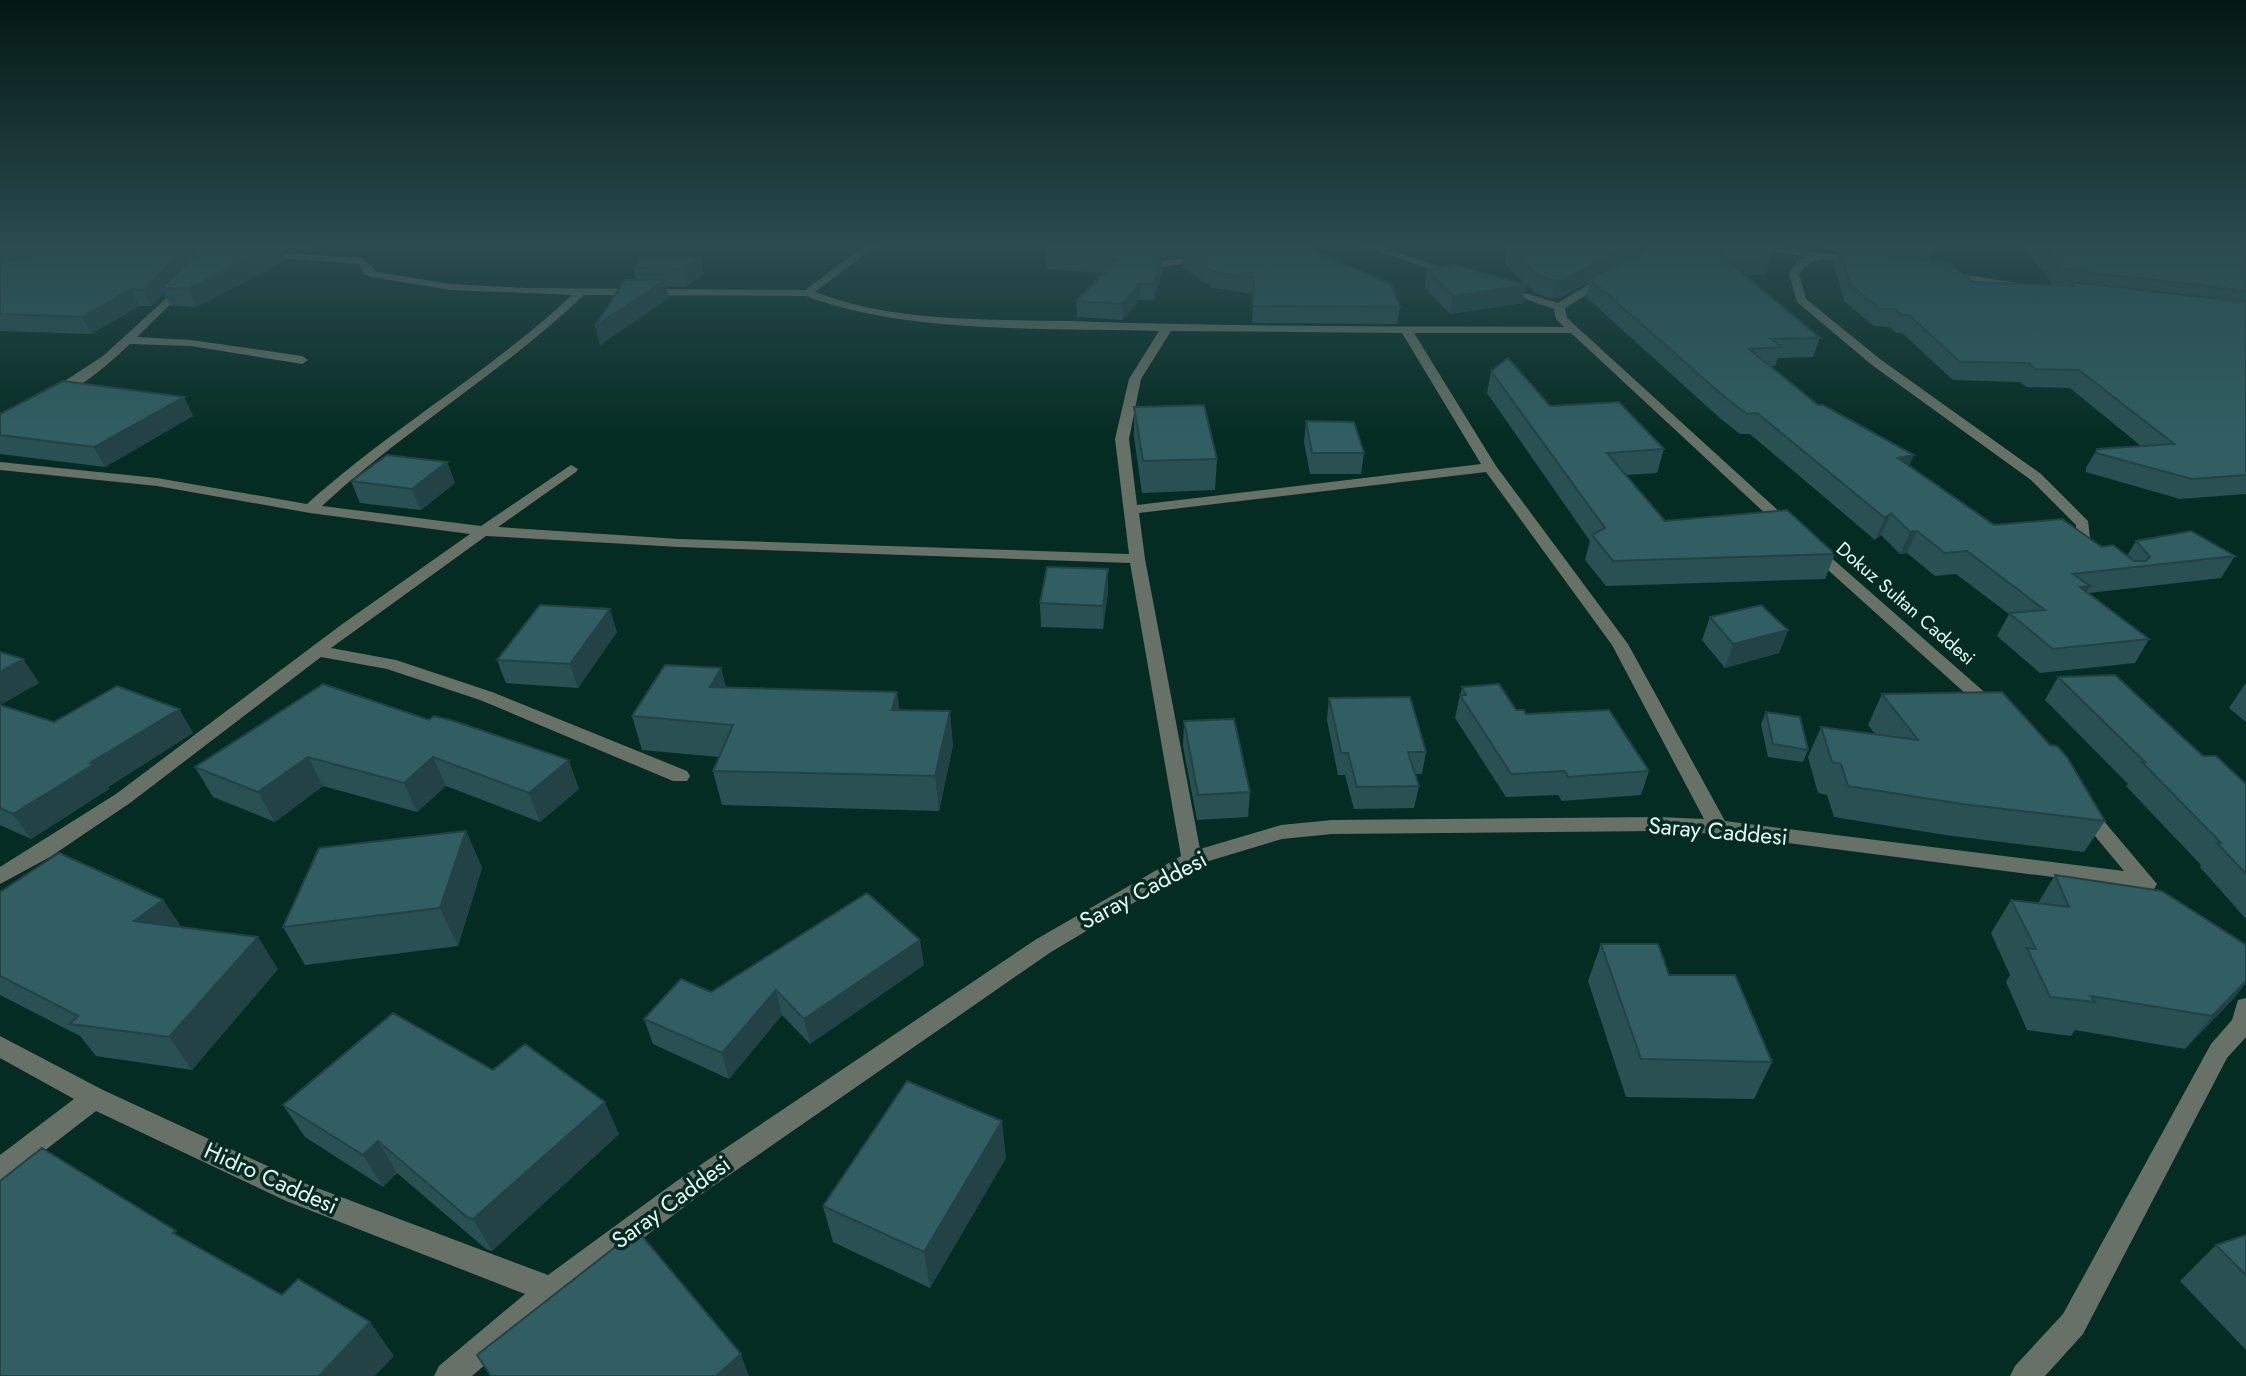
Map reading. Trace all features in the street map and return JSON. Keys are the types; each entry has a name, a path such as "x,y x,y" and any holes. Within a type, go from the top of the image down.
{"street":[{"path":"47,398 83,379 159,309"},
{"path":"310,509 365,461 522,347 563,309"},
{"path":"865,309 926,320 1167,328 1572,330"},
{"name":"Dokuz Sultan Caddesi","path":"1560,309 1562,319 1572,330 2007,722"},
{"path":"1812,309 1876,362 2036,477 2083,524 2082,539 2109,563"},
{"path":"1167,328 1135,379 1122,439 1137,559 1192,859"},
{"path":"1406,329 1490,467 1620,644 1718,827"},
{"path":"128,340 191,343 302,360"},
{"path":"0,466 157,482 310,509 485,531 679,543 1137,559"},
{"path":"1129,510 1490,467"},
{"path":"0,876 53,847 144,786 318,651 571,469"},
{"path":"318,651 390,664 486,696 680,776"},
{"path":"2074,799 2161,897"},
{"name":"Saray Caddesi","path":"449,1376 551,1290 687,1189 878,1056 1043,946 1192,859 1281,832 1332,827 1659,824 1718,827 2144,881"},
{"path":"2025,1376 2073,1324 2218,1051 2243,1024 2246,1007"},
{"name":"Hidro Caddesi","path":"0,1046 94,1098 295,1192 551,1290"},
{"path":"0,1170 94,1098"}],"building":[{"path":"0,309 96,309 82,317 0,314"},
{"path":"606,309 621,309 595,326"},
{"path":"1624,309 1786,309 1820,338 1771,339 1782,347 1749,349 1818,405 1823,405 1914,455 1898,458 1994,525 2062,519 2102,547 2113,545 2134,561 2146,561 2150,557 2136,541 2191,531 2235,556 2073,574 2090,586 2080,587 2149,639 2053,649 2009,613 2045,610 1967,551 1945,553 1917,531 1910,532 1891,513 1885,518 1757,413 1747,414"},
{"path":"1895,309 2246,309 2246,475 2192,479 2096,453 2097,449 2174,444 2079,370 2035,369 2029,363 1960,362 1909,315 1902,315"},
{"path":"1508,358 1550,406 1619,402 1664,449 1607,453 1665,521 1787,510 1835,554 1613,561 1592,535 1605,528 1491,371"},
{"path":"63,381 184,397 94,447 0,435 0,414"},
{"path":"1204,405 1217,459 1143,461 1134,407"},
{"path":"1306,421 1354,422 1364,453 1312,453"},
{"path":"387,455 447,462 412,489 351,481"},
{"path":"1047,567 1108,569 1103,606 1040,603"},
{"path":"540,605 610,609 570,664 497,660"},
{"path":"1761,605 1788,630 1733,644 1710,617"},
{"path":"0,652 23,659 0,672"},
{"path":"665,665 721,668 710,687 897,692 892,710 950,711 935,776 713,771 733,725 632,716"},
{"path":"2115,675 2203,756 2216,756 2246,784 2246,874 2217,843 2221,843 2142,762 2145,762 2058,677"},
{"path":"323,684 429,720 434,716 454,721 569,760 529,793 433,757 404,783 308,757 258,792 195,767"},
{"path":"1499,684 1516,710 1524,710 1526,714 1609,710 1649,771 1568,777 1565,771 1511,774 1460,695 1466,695 1462,687"},
{"path":"117,686 179,709 13,814 0,808 0,705 54,722"},
{"path":"2002,692 2050,745 2057,746 2067,757 2105,821 1962,804 1848,786 1841,764 1832,762 1821,727 1918,740 1882,694"},
{"path":"1410,697 1426,752 1408,752 1419,786 1357,787 1348,753 1341,753 1329,698"},
{"path":"1766,712 1800,717 1808,750 1773,744"},
{"path":"1234,719 1250,792 1198,795 1184,721"},
{"path":"466,831 440,908 283,927 319,848"},
{"path":"59,853 163,900 134,921 258,937 169,1037 70,1024 78,1016 0,976 0,892"},
{"path":"2055,875 2162,891 2246,945 2246,981 2212,1016 2091,996 2095,1002 2050,997 2027,948 2036,949 2011,900 2069,907"},
{"path":"867,893 920,940 804,1019 776,990 722,1053 644,1019 681,979 711,992"},
{"path":"1601,944 1658,944 1669,975 1735,975 1772,1062 1641,1059"},
{"path":"393,1013 493,1070 525,1044 605,1102 473,1219 467,1217 378,1141 363,1155 283,1105"},
{"path":"907,1081 1002,1121 924,1252 823,1206"},
{"path":"42,1148 176,1231 173,1233 282,1295 298,1279 370,1322 319,1376 0,1376 0,1181"},
{"path":"637,1230 741,1354 716,1376 491,1376 477,1355"},
{"path":"2246,1235 2246,1275 2216,1245"}]}
